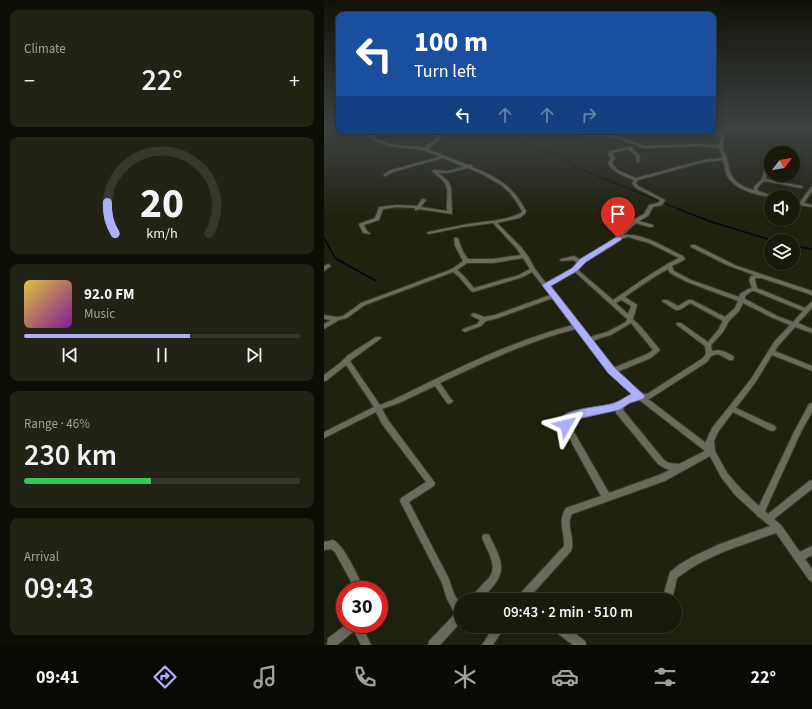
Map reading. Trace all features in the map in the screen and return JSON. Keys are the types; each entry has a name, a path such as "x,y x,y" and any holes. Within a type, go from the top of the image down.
{"street":[{"path":"429,233 463,226 495,223 522,215 524,211 522,206 506,186 471,166 444,157"},
{"path":"385,175 392,171 444,157"},
{"path":"612,157 610,163 612,167 618,172 636,179 704,161 725,159 729,175 738,185 764,194"},
{"path":"368,233 364,232 361,224 377,219 381,208 403,206 450,213 448,208 450,188 447,183 434,171 447,172 471,166"},
{"path":"756,191 755,188 763,180 764,176"},
{"path":"546,285 575,270 581,263 618,238 635,221 646,215 651,206 660,204 663,200 637,186 634,183 636,179"},
{"path":"763,180 801,187"},
{"path":"812,188 801,204 812,206"},
{"path":"417,209 424,200"},
{"path":"635,221 651,226"},
{"path":"495,223 514,242 525,256 533,270 612,371 639,396 711,451"},
{"path":"613,303 652,275 683,258 651,242 631,236 618,238"},
{"path":"456,239 457,246 466,261"},
{"path":"693,246 741,269 812,292"},
{"path":"324,327 360,305 454,270 466,261 500,260 525,256"},
{"path":"563,260 574,258 581,263"},
{"path":"669,265 672,272 689,281 742,300 774,317 812,331"},
{"path":"454,270 473,290 521,276 533,270"},
{"path":"575,270 630,319 657,350 649,356 612,371"},
{"path":"755,289 752,280 754,277 763,275"},
{"path":"708,346 721,331 726,320 738,308 742,300 742,295 750,290 755,289 806,310"},
{"path":"474,315 484,318 496,317 554,296"},
{"path":"589,341 595,337 613,332 628,322 634,305 621,297"},
{"path":"665,301 678,309 690,301 726,320"},
{"path":"812,304 783,334 753,381 715,430 710,441 711,451 724,475 760,513 778,528 812,577"},
{"path":"324,317 337,319"},
{"path":"465,330 479,324 484,318"},
{"path":"607,498 566,425 566,419 570,416 619,406 626,400 639,396 649,396 705,360 709,354 708,346 679,324"},
{"path":"324,435 378,408 397,401 501,352 545,335 578,326"},
{"path":"324,378 378,338"},
{"path":"709,354 719,352 731,358"},
{"path":"771,352 812,369"},
{"path":"347,361 378,408 385,422 431,483 404,501 446,582 450,596 454,603"},
{"path":"436,382 448,401"},
{"path":"619,406 619,411 661,462 667,466 680,468"},
{"path":"760,513 771,494 805,418 812,406"},
{"path":"732,408 772,428"},
{"path":"527,593 568,548 569,542 565,520 569,511 662,478 711,451"},
{"path":"768,519 812,484"},
{"path":"669,593 673,575 689,564 736,543 778,528"},
{"path":"481,593 497,575 498,566 486,538"},
{"path":"324,546 333,544 338,549 355,581"},
{"path":"799,558 812,550"},
{"path":"433,645 454,622"},
{"path":"332,645 332,642 352,626 357,627 366,645"},
{"path":"486,645 495,633"},
{"path":"566,633 581,645"}],"waterway":[{"path":"560,157 578,168 681,210"},
{"path":"678,209 709,221 764,238"},
{"path":"324,238 335,258 376,281"},
{"path":"800,247 812,249"}],"route":[{"path":"566,425 566,419 570,416 619,406 626,400 639,396 612,371 546,285 566,273 575,270 583,261 598,253 618,238"}]}
